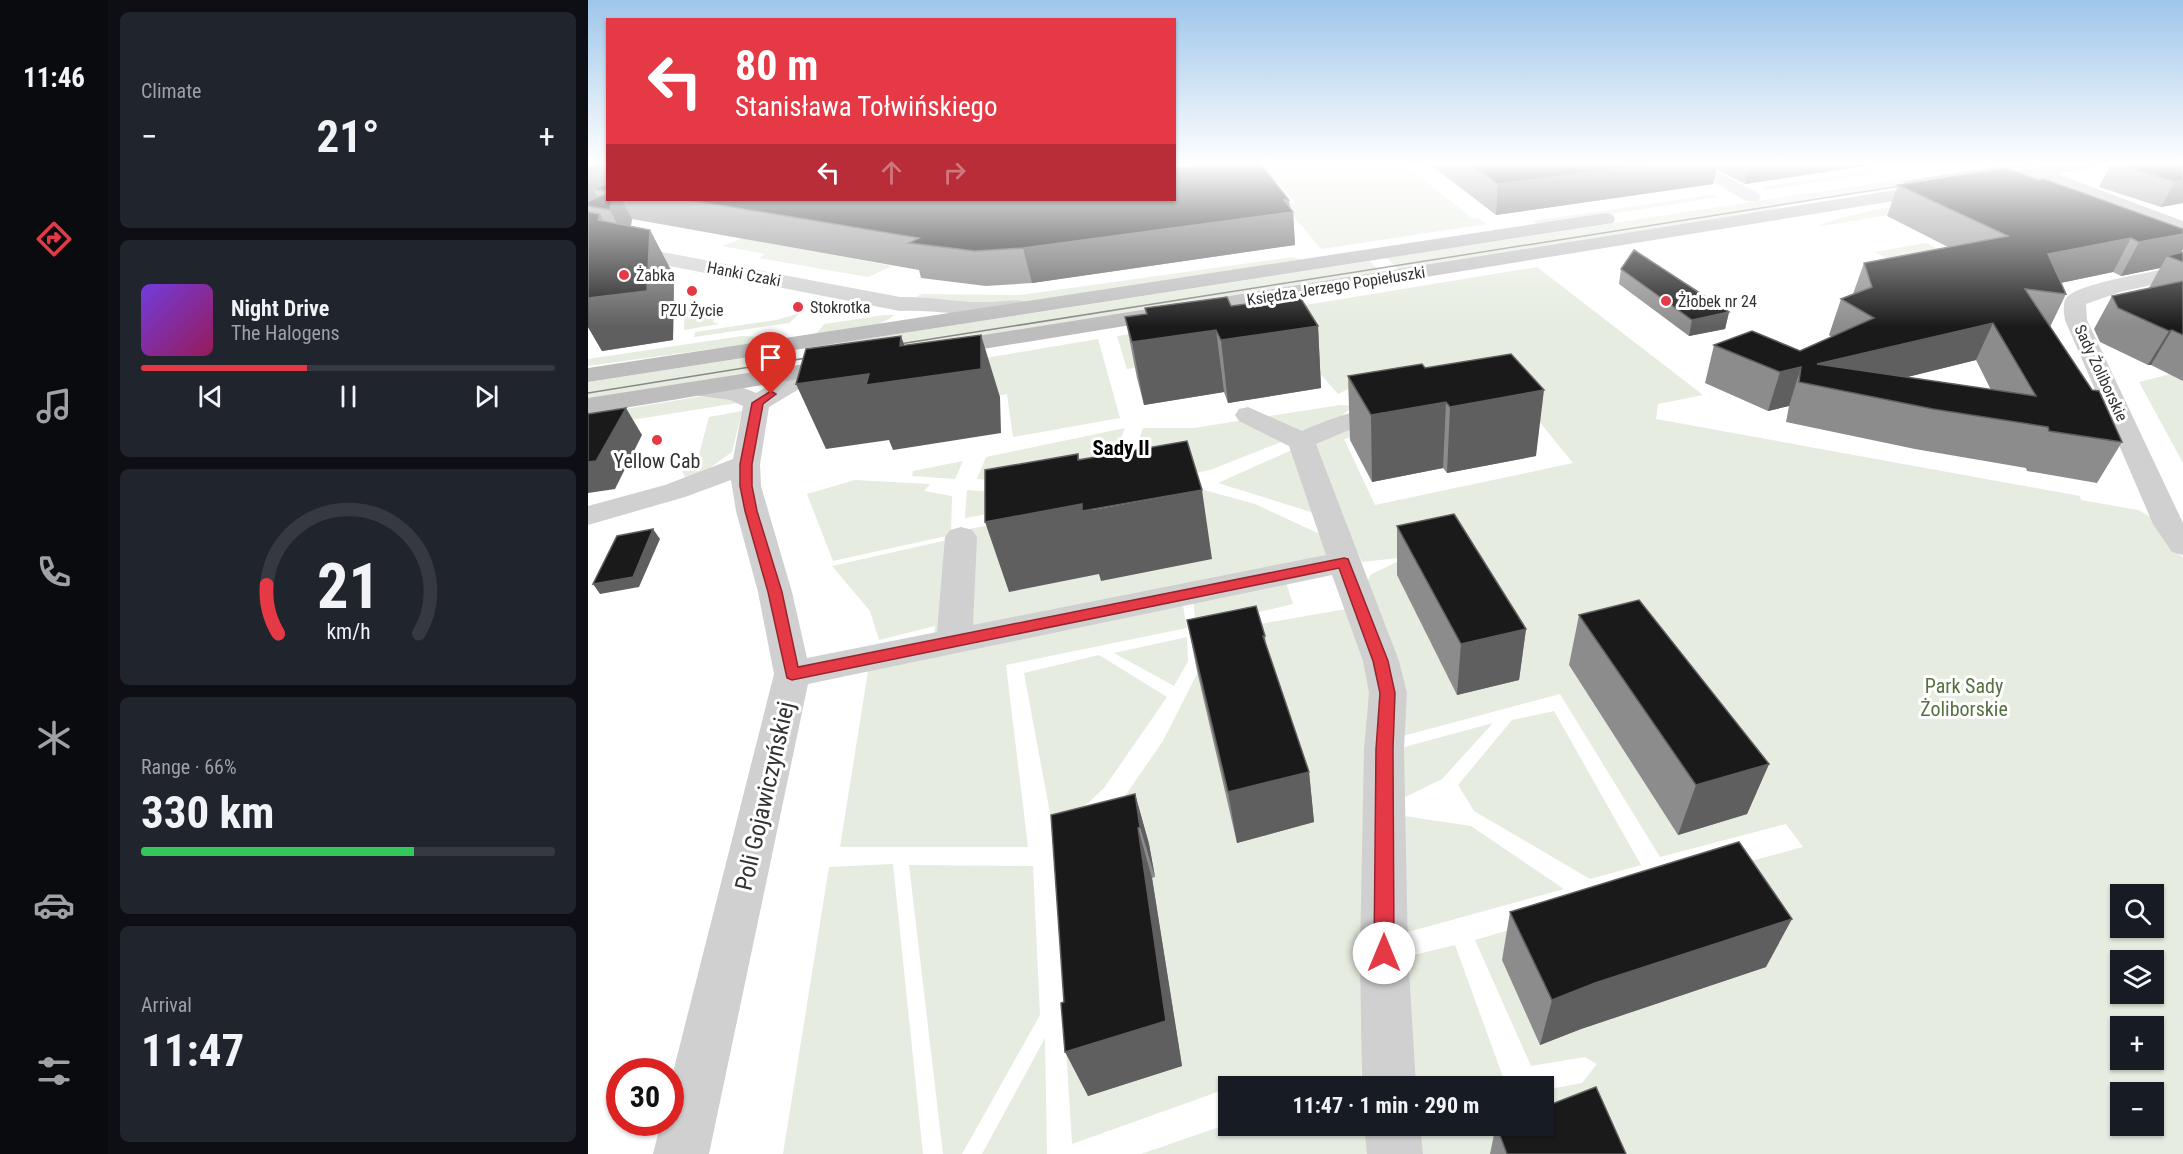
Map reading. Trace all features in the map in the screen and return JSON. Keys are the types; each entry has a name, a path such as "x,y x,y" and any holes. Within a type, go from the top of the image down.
{"main road":[{"name":"Księdza Jerzego Popiełuszki","path":"588,375 1605,219"},
{"name":"Księdza Jerzego Popiełuszki","path":"923,352 1756,219"},
{"path":"2163,219 2183,226"},
{"path":"588,406 855,363"}],"street":[{"name":"Hanki Czaki","path":"588,243 900,304 926,303 981,309 1038,306"},
{"name":"Sady Żoliborskie","path":"2183,272 2091,293 2075,301 2074,309 2076,320 2168,524 2183,545"},
{"path":"884,330 902,316 904,307 900,304"},
{"path":"696,389 735,393 758,403 800,378 855,363"},
{"name":"Poli Gojawiczyńskiej","path":"681,1154 792,674 775,592 746,486 746,464 758,403"},
{"path":"1301,441 1342,423 1413,409"},
{"path":"1248,415 1301,441 1349,579 1381,661 1388,693 1384,749 1384,953 1389,1076"},
{"path":"588,516 645,501 746,464"},
{"path":"954,641 961,537"},
{"path":"792,674 954,641 1349,579"},
{"path":"1393,1136 1395,1154"}],"green space":[{"path":"1296,219 1480,219 1486,224 1321,249"},
{"path":"1547,219 1579,219 1540,225 1532,221"},
{"path":"1642,219 1719,219 1399,270 1387,258"},
{"path":"1838,219 1865,219 1821,226"},
{"path":"743,238 892,266 868,277 759,258 765,254 722,246"},
{"path":"1926,243 1967,262 1914,272 1875,252"},
{"path":"1293,257 1302,260 1000,306 916,297 922,294 1020,295"},
{"path":"1370,261 1381,273 811,363 813,347"},
{"name":"Park Sady Żoliborskie","path":"1537,267 1703,395 1658,404 1656,419 2080,496 2081,500 2138,510 2154,519 2165,540 2183,558 2183,1154 1408,1154 1406,1136 1554,1136 1554,1088 1582,1083 1597,1064 1585,1057 1531,1066 1475,940 1661,885 1803,847 1786,824 1660,857 1560,694 1399,737 1365,588 1370,575 1407,557 1362,562 1343,524 1328,522 1311,512 1218,483 1343,427 1405,427 1344,439 1375,505 1573,463 1522,400 1350,388 1338,394 1301,352 1238,350 1127,369 1117,336"},
{"path":"685,306 715,313 713,322 719,324 684,330"},
{"path":"800,313 789,323 694,337 695,332 776,320"},
{"path":"894,315 868,327 816,334 824,324"},
{"path":"742,336 792,338 588,366 588,359"},
{"path":"1098,339 1120,418 1013,437 1007,394 929,408 883,375"},
{"path":"797,350 792,363 794,366 588,399 588,382"},
{"path":"2183,371 2183,463 2139,382"},
{"path":"720,395 737,403 588,427 588,415"},
{"path":"1340,405 1353,406 1337,420 1210,470 1122,488 1143,428 1194,428"},
{"path":"742,411 732,452 704,472 685,477 682,471 696,466 709,417"},
{"path":"1125,428 1101,488 977,479 986,457"},
{"path":"963,461 955,479 912,476 913,471"},
{"path":"855,480 930,484 924,491 952,496 951,535 833,561 807,494"},
{"path":"1193,487 1255,504 1324,536 1330,558 934,639 935,626 879,640 870,611 832,566 956,538 958,531"},
{"path":"967,490 1077,498 965,518"},
{"path":"1286,582 1293,604 1196,627 1193,600"},
{"path":"1182,600 1187,628 1006,665 1028,847 840,847 869,665"},
{"path":"1346,609 1374,689 1361,1076 1218,1076 1218,1092 1072,1144 1054,856 1109,819 1163,741 1203,662 1202,634"},
{"path":"1187,637 1188,661 1174,686 1114,653"},
{"path":"1099,655 1167,697 1104,788 1054,835 1024,673"},
{"path":"1554,711 1641,865 1590,879 1474,811 1458,785 1512,720"},
{"path":"1493,723 1442,779 1397,801 1397,749"},
{"path":"1397,815 1471,826 1564,889 1397,935"},
{"path":"893,864 923,1154 783,1154 829,867"},
{"path":"909,865 1033,866 1040,1015 962,1154 943,1154"},
{"path":"1455,945 1503,1076 1403,1076 1393,960"},
{"path":"1045,1038 1047,1154 982,1154"},
{"path":"1218,1127 1218,1136 1371,1136 1372,1154 1141,1154"}],"building":[{"path":"588,219 598,219 650,230 647,291 588,298"},
{"path":"803,219 1242,219 1023,248 975,251 909,243 919,238"},
{"path":"1971,219 2155,219 2183,229 2183,234 2139,242 2131,238 2048,254 2066,294 2025,289 2092,390 2099,391 2122,442 2049,431 2048,427 1933,409 1799,382 1801,367 1780,372 1714,345 1752,331 1800,351 1874,318 1841,299 1872,287 1864,263 2008,236","holes":["1993,323 2036,396 1817,364"]},
{"path":"1634,250 1729,312 1692,320 1621,269"},
{"path":"2183,252 2183,262 2167,256"},
{"path":"2183,281 2183,335 2118,308 2112,296"},
{"path":"1227,297 1231,306 1300,297 1318,326 1221,340 1216,330 1132,342 1125,317 1147,314 1145,308"},
{"path":"981,335 981,369 866,385 869,374 796,384 806,349 901,336 900,346"},
{"path":"1511,354 1544,390 1450,407 1446,402 1371,415 1348,376 1422,364 1425,368"},
{"path":"626,408 596,461 588,462 588,414"},
{"path":"1187,441 1202,490 1082,511 1082,504 985,522 985,470 1078,454 1078,460"},
{"path":"1454,514 1526,629 1461,644 1397,526"},
{"path":"653,529 633,577 593,584 617,536"},
{"path":"1639,600 1769,764 1696,785 1579,615"},
{"path":"1256,606 1265,636 1263,636 1309,772 1228,792 1187,620"},
{"path":"1135,794 1166,1021 1065,1052 1061,1003 1064,1002 1051,815"},
{"path":"1739,842 1792,919 1595,983 1552,1000 1510,912"},
{"path":"1596,1087 1626,1154 1507,1154 1500,1136 1554,1136 1554,1103"}],"tram line":[{"path":"887,346 1692,219"},
{"path":"588,393 819,356"}],"place":[{"name":"Żabka","path":"624,275"},
{"name":"PZU Życie","path":"692,291"},
{"name":"Żłobek nr 24","path":"1666,301"},
{"name":"Stokrotka","path":"798,307"},
{"name":"Yellow Cab","path":"657,440"}],"district":[{"name":"Sady II","path":"1121,448"}],"route":[{"path":"771,394 758,403 746,464 746,486 775,592 792,674 1344,562 1381,661 1388,693 1384,749 1384,953"}]}
